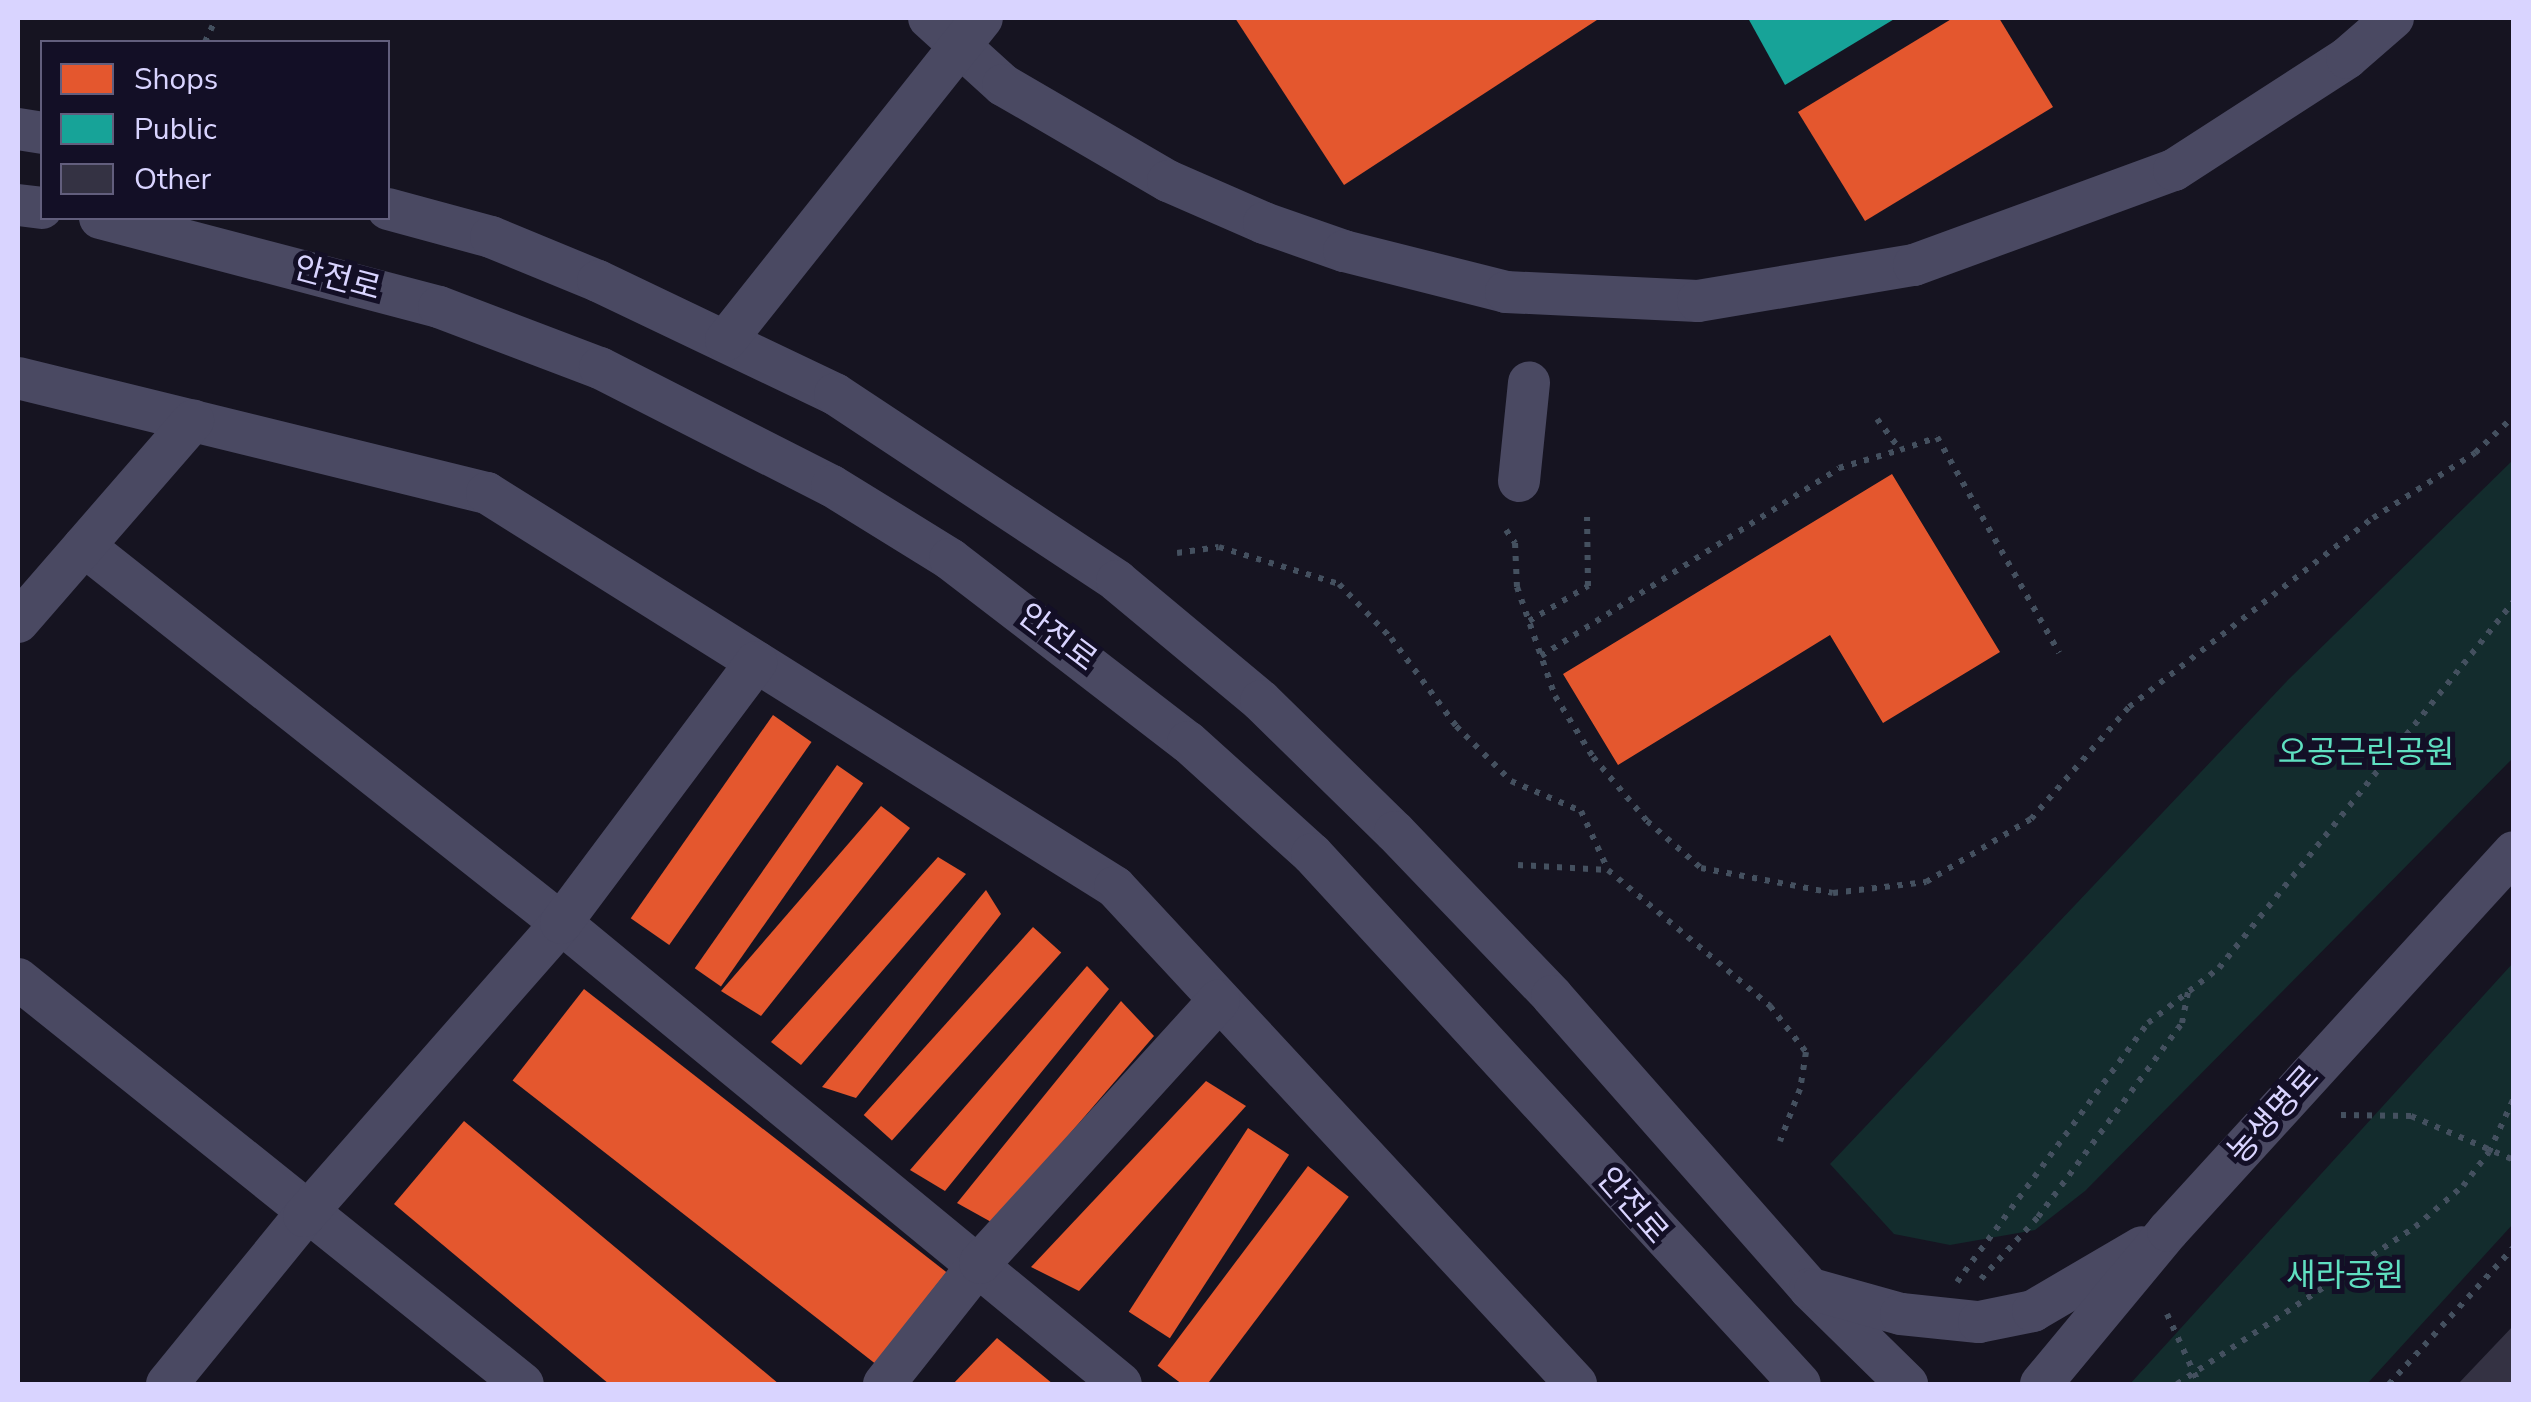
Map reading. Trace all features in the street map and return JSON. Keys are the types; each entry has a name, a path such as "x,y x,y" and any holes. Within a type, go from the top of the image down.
{"street":[{"path":"726,340 956,27 1003,85 1168,181 1328,246 1506,292 1698,301 1914,266 2174,170 2348,58 2394,18"},
{"path":"390,210 491,237 726,340 899,433 1117,582 1261,700 1552,996 1810,1289 1907,1384"},
{"name":"안전로","path":"108,220 439,307 600,368 832,486 950,558 1188,742 1312,854 1768,1364 1800,1384"},
{"path":"18,378 487,494 1115,887 1576,1384"},
{"path":"1519,480 1529,384"},
{"path":"18,622 194,421"},
{"path":"84,546 562,923 1121,1384"},
{"path":"167,1384 304,1216 562,923 756,662"},
{"name":"농생명로","path":"2041,1384 2168,1232 2514,852"},
{"path":"18,979 304,1216 523,1384"},
{"path":"884,1384 980,1264 1220,1000"},
{"path":"1810,1289 1901,1314 1979,1322 2032,1311 2168,1232"}],"path":[{"path":"1506,530 1515,543 1517,586 1555,696 1593,758 1647,820 1701,868 1833,893 1926,882 2031,819 2129,707 2373,518 2475,453 2514,416"},
{"path":"1877,419 1900,450"},
{"path":"1541,656 1839,468 1937,438 2058,653"},
{"path":"1529,622 1588,586 1588,517"},
{"path":"1176,553 1219,547 1339,584 1391,638 1456,726 1511,781 1581,810 1608,870 1630,894 1732,971 1806,1052 1800,1089 1780,1141"},
{"path":"1944,1299 2148,1023 2219,968 2514,601"},
{"path":"1518,865 1608,870"},
{"path":"1980,1280 2038,1216 2182,1023 2188,991"},
{"path":"2176,1384 2415,1227 2462,1186 2489,1152 2514,1098"},
{"path":"2342,1115 2411,1116 2514,1160"},
{"path":"2389,1384 2514,1247"},
{"path":"2167,1314 2199,1384"}],"green space":[{"name":"오공근린공원","path":"2513,460 2513,758 2085,1191 2035,1230 1950,1245 1894,1234 1830,1164 2288,680"},
{"name":"새라공원","path":"2513,963 2513,1224 2367,1384 2130,1384"}],"building: Shops":[{"path":"1235,18 1600,18 1344,185"},
{"path":"1953,18 1999,18 2053,107 1865,221 1798,112"},
{"path":"1892,474 2000,652 1883,723 1830,635 1618,765 1563,674"},
{"path":"773,715 812,742 669,945 631,918"},
{"path":"837,765 863,783 721,987 695,968"},
{"path":"881,806 910,828 761,1016 721,991"},
{"path":"938,857 966,874 801,1065 771,1042"},
{"path":"986,890 1001,914 856,1098 822,1087"},
{"path":"1033,927 1061,952 892,1140 864,1115"},
{"path":"1087,966 1109,989 945,1191 910,1170"},
{"path":"584,989 946,1272 875,1364 513,1080"},
{"path":"1121,1001 1154,1036 993,1223 957,1203"},
{"path":"1206,1081 1246,1106 1079,1291 1031,1267"},
{"path":"464,1121 779,1384 609,1384 394,1204"},
{"path":"1248,1128 1289,1155 1170,1338 1129,1312"},
{"path":"1308,1166 1349,1197 1208,1384 1182,1384 1158,1366"},
{"path":"997,1338 1053,1384 953,1384"}],"building: Public":[{"path":"1748,18 1896,18 1785,85"}],"building: Other":[{"path":"2514,1325 2514,1384 2458,1384"}]}
